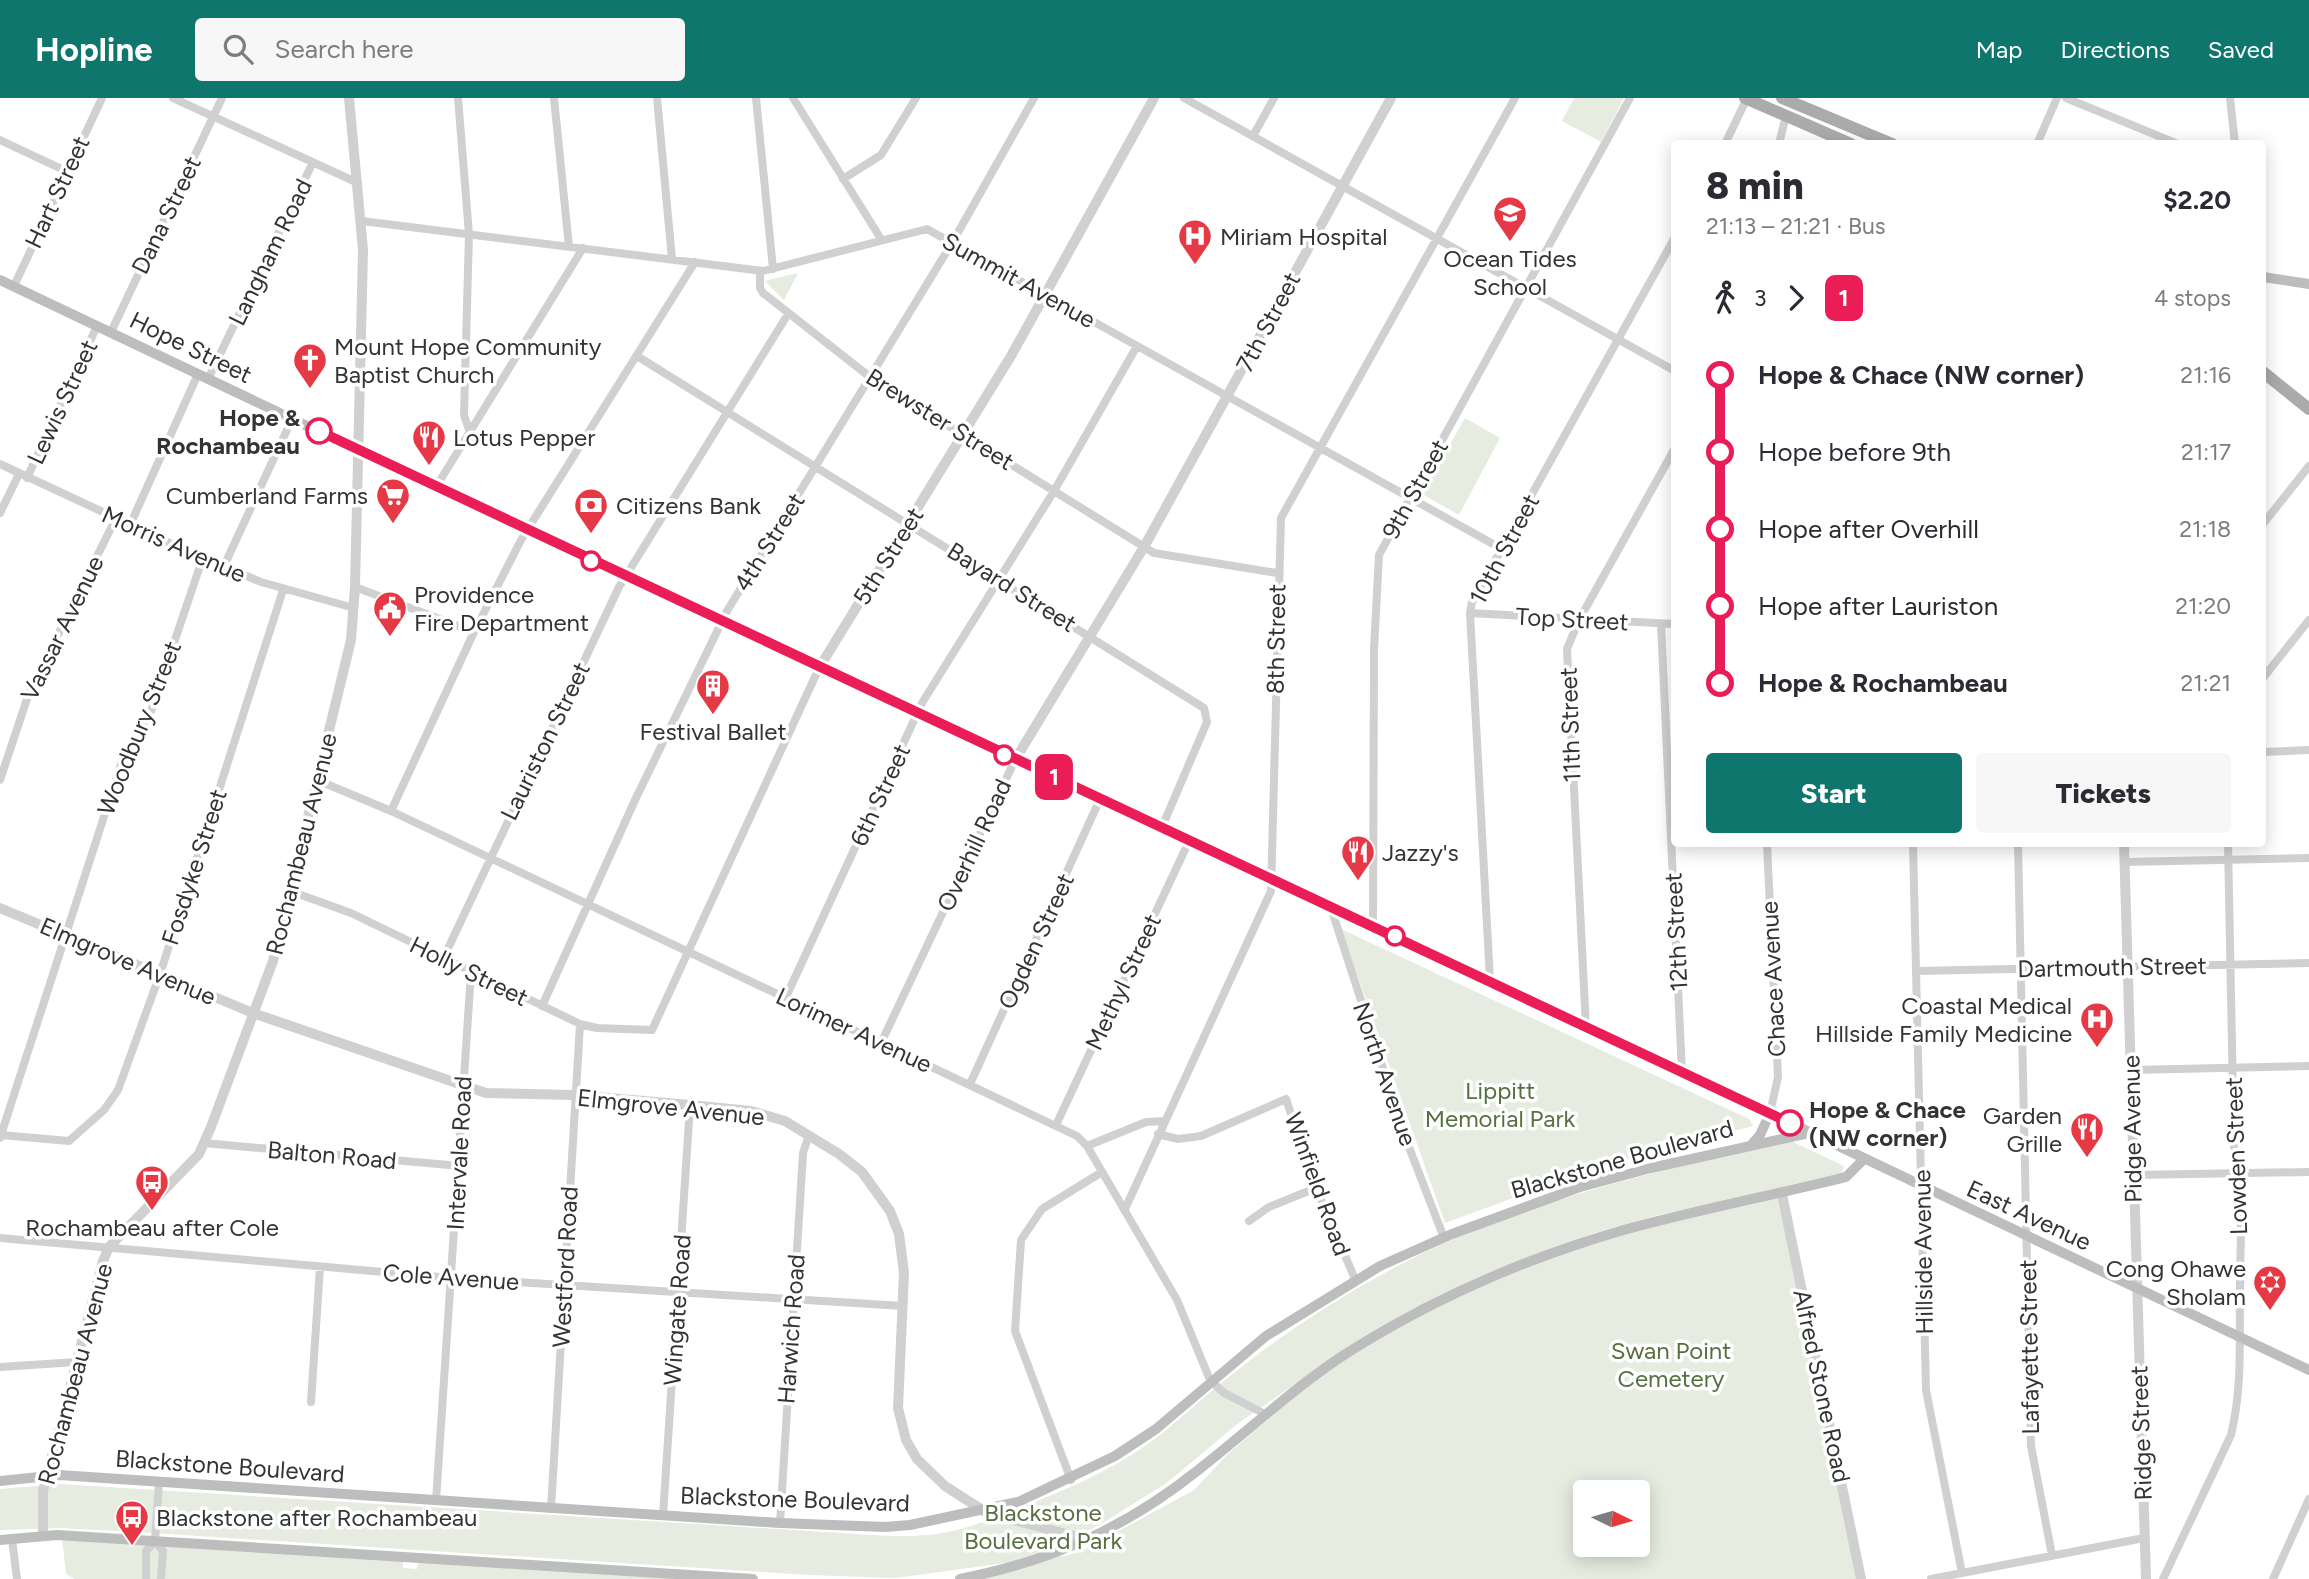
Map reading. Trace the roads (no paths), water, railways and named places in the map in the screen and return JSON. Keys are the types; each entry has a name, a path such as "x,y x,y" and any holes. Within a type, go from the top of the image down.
{"main road":[{"path":"1746,98 1843,140"},
{"path":"1782,98 1882,140"},
{"path":"2266,277 2309,284"},
{"name":"Hope Street","path":"0,280 625,577 1490,980 1921,1188"},
{"path":"2266,376 2309,409"},
{"name":"Blackstone Boulevard","path":"0,1481 47,1476 663,1516 885,1527 984,1511 1018,1502 1071,1479 1156,1429 1210,1380 1266,1336 1355,1279 1444,1238 1580,1187 1752,1144 1760,1135 1770,1113"},
{"path":"1752,1144 1809,1133"},
{"path":"960,1579 1009,1569 1090,1540 1184,1481 1265,1414 1354,1348 1419,1312 1488,1279 1623,1230 1846,1177 1863,1160"},
{"name":"East Avenue","path":"1921,1188 2309,1370"},
{"path":"0,1540 43,1536 155,1541 753,1579"}],"street":[{"name":"Hart Street","path":"14,286 102,98"},
{"path":"173,98 358,183"},
{"name":"Dana Street","path":"111,332 222,98"},
{"name":"Rochambeau Avenue","path":"43,1536 43,1491 96,1281 110,1247 186,1169 204,1143 273,961 351,640 355,587 362,220 349,98"},
{"path":"458,98 470,234 464,415 469,430"},
{"path":"554,98 569,247"},
{"path":"657,98 672,259"},
{"path":"756,98 773,269"},
{"path":"793,98 881,239"},
{"path":"843,179 881,155 916,98"},
{"name":"4th Street","path":"541,1006 722,622 952,243 1034,98"},
{"name":"5th Street","path":"652,1030 685,953 819,668 964,434 1154,98"},
{"path":"1184,98 1671,369"},
{"path":"1253,136 1274,98"},
{"name":"7th Street","path":"1144,547 1281,295 1345,186 1391,98"},
{"name":"8th Street","path":"1125,1209 1267,901 1271,879 1281,518 1516,98"},
{"name":"9th Street","path":"1373,926 1374,649 1379,555 1630,98"},
{"path":"1727,140 1746,98"},
{"path":"2039,140 2057,98"},
{"path":"2066,98 2168,140"},
{"path":"2230,98 2235,140"},
{"path":"1780,140 1786,115"},
{"path":"0,140 66,171"},
{"name":"Langham Road","path":"130,525 313,162"},
{"name":"Summit Avenue","path":"362,220 760,271 927,229 1502,549"},
{"name":"10th Street","path":"1490,980 1470,613 1472,602 1671,244"},
{"path":"436,486 583,248"},
{"path":"391,811 474,632 528,530 695,262"},
{"name":"Brewster Street","path":"760,271 760,288 788,314 870,377 1154,553 1278,573"},
{"name":"Lauriston Street","path":"443,959 488,859 625,577 788,314"},
{"name":"Lewis Street","path":"0,513 23,476 97,326"},
{"name":"6th Street","path":"785,999 918,714 1054,491 1137,346"},
{"name":"Bayard Street","path":"637,356 1199,703 1207,713 1207,722 1162,827"},
{"path":"224,566 292,419"},
{"name":"11th Street","path":"1586,1028 1567,649 1579,620 1671,455"},
{"name":"Morris Avenue","path":"0,464 224,566 283,590 354,608"},
{"path":"2266,520 2309,466"},
{"name":"Vassar Avenue","path":"0,780 29,693 116,518"},
{"name":"Overhill Road","path":"881,1043 1015,760 1144,547"},
{"name":"Woodbury Street","path":"1,1137 122,761 151,711 203,557"},
{"path":"355,587 474,632"},
{"name":"Fosdyke Street","path":"1,1137 69,1141 104,1110 118,1090 160,974 283,590"},
{"name":"Top Street","path":"1470,613 1671,624"},
{"path":"2266,674 2309,620"},
{"name":"12th Street","path":"1661,624 1671,838"},
{"path":"2266,752 2309,750"},
{"name":"Lorimer Avenue","path":"317,780 391,811 685,953 1077,1136 1087,1146 1177,1300 1210,1380"},
{"name":"Ogden Street","path":"970,1084 1101,797"},
{"name":"Methyl Street","path":"1056,1125 1190,839"},
{"name":"12th Street","path":"1671,847 1682,1073"},
{"name":"Chace Avenue","path":"1767,847 1778,1077 1770,1113"},
{"name":"Hillside Avenue","path":"1913,847 1927,1402 1962,1573"},
{"name":"Lafayette Street","path":"2018,847 2031,1446 2052,1555"},
{"name":"Pidge Avenue","path":"2123,847 2135,1288"},
{"name":"Lowden Street","path":"2163,1579 2231,1435 2241,1338 2241,1174 2234,1146 2228,847"},
{"path":"2124,862 2309,858"},
{"name":"Holly Street","path":"290,891 351,914 580,1024 597,1028 652,1030"},
{"name":"Elmgrove Avenue","path":"0,908 253,1013 486,1093 575,1095 690,1105 766,1115 785,1121 862,1172 890,1211 899,1234 903,1306 898,1408 906,1440 917,1460 945,1486 984,1511 1090,1540"},
{"name":"North Avenue","path":"1331,908 1407,1142 1444,1238"},
{"name":"Dartmouth Street","path":"1916,971 2309,963"},
{"name":"Intervale Road","path":"436,1501 460,1166 461,1086 471,972"},
{"name":"Westford Road","path":"551,1509 580,1024"},
{"path":"2131,1070 2309,1066"},
{"name":"Winfield Road","path":"1158,1135 1178,1139 1201,1136 1286,1099 1316,1188 1355,1279"},
{"name":"Wingate Road","path":"663,1516 690,1105"},
{"path":"1087,1146 1146,1122 1165,1121"},
{"name":"Harwich Road","path":"780,1523 803,1153 809,1135"},
{"name":"Balton Road","path":"204,1143 460,1166"},
{"path":"2133,1175 2309,1171"},
{"path":"1071,1479 1015,1331 1021,1240 1042,1209 1102,1172"},
{"path":"1249,1221 1269,1208 1316,1188"},
{"name":"Alfred Stone Road","path":"1782,1194 1861,1579"},
{"name":"Cole Avenue","path":"0,1238 451,1278 903,1306"},
{"path":"311,1402 320,1267"},
{"name":"Ridge Street","path":"2135,1288 2146,1579"},
{"path":"0,1367 77,1362"},
{"path":"1210,1380 1224,1394 1265,1414"},
{"path":"146,1579 146,1551 155,1541 159,1482"},
{"path":"2273,1579 2309,1499"},
{"path":"1931,1579 2144,1538"},
{"path":"12,1539 17,1579"},
{"path":"155,1541 163,1551 161,1579"}],"place":[{"name":"Ocean Tides School","path":"1510,243"},
{"name":"Miriam Hospital","path":"1195,266"},
{"name":"Mount Hope Community Baptist Church","path":"310,390"},
{"name":"Hope & Rochambeau","path":"319,431"},
{"name":"Lotus Pepper","path":"429,467"},
{"name":"Cumberland Farms","path":"393,525"},
{"name":"Citizens Bank","path":"591,535"},
{"name":"Providence Fire Department","path":"390,638"},
{"name":"Festival Ballet","path":"713,716"},
{"name":"Jazzy's","path":"1358,882"},
{"name":"Coastal Medical Hillside Family Medicine","path":"2097,1049"},
{"name":"Hope & Chace (NW corner)","path":"1790,1123"},
{"name":"Garden Grille","path":"2087,1159"},
{"name":"Rochambeau after Cole","path":"152,1212"},
{"name":"Cong Ohawe Sholam","path":"2270,1312"},
{"name":"Blackstone after Rochambeau","path":"132,1547"}],"park label":[{"name":"Lippitt Memorial Park","path":"1500,1104"},
{"name":"Swan Point Cemetery","path":"1671,1364"},
{"name":"Blackstone Boulevard Park","path":"1043,1526"}]}
